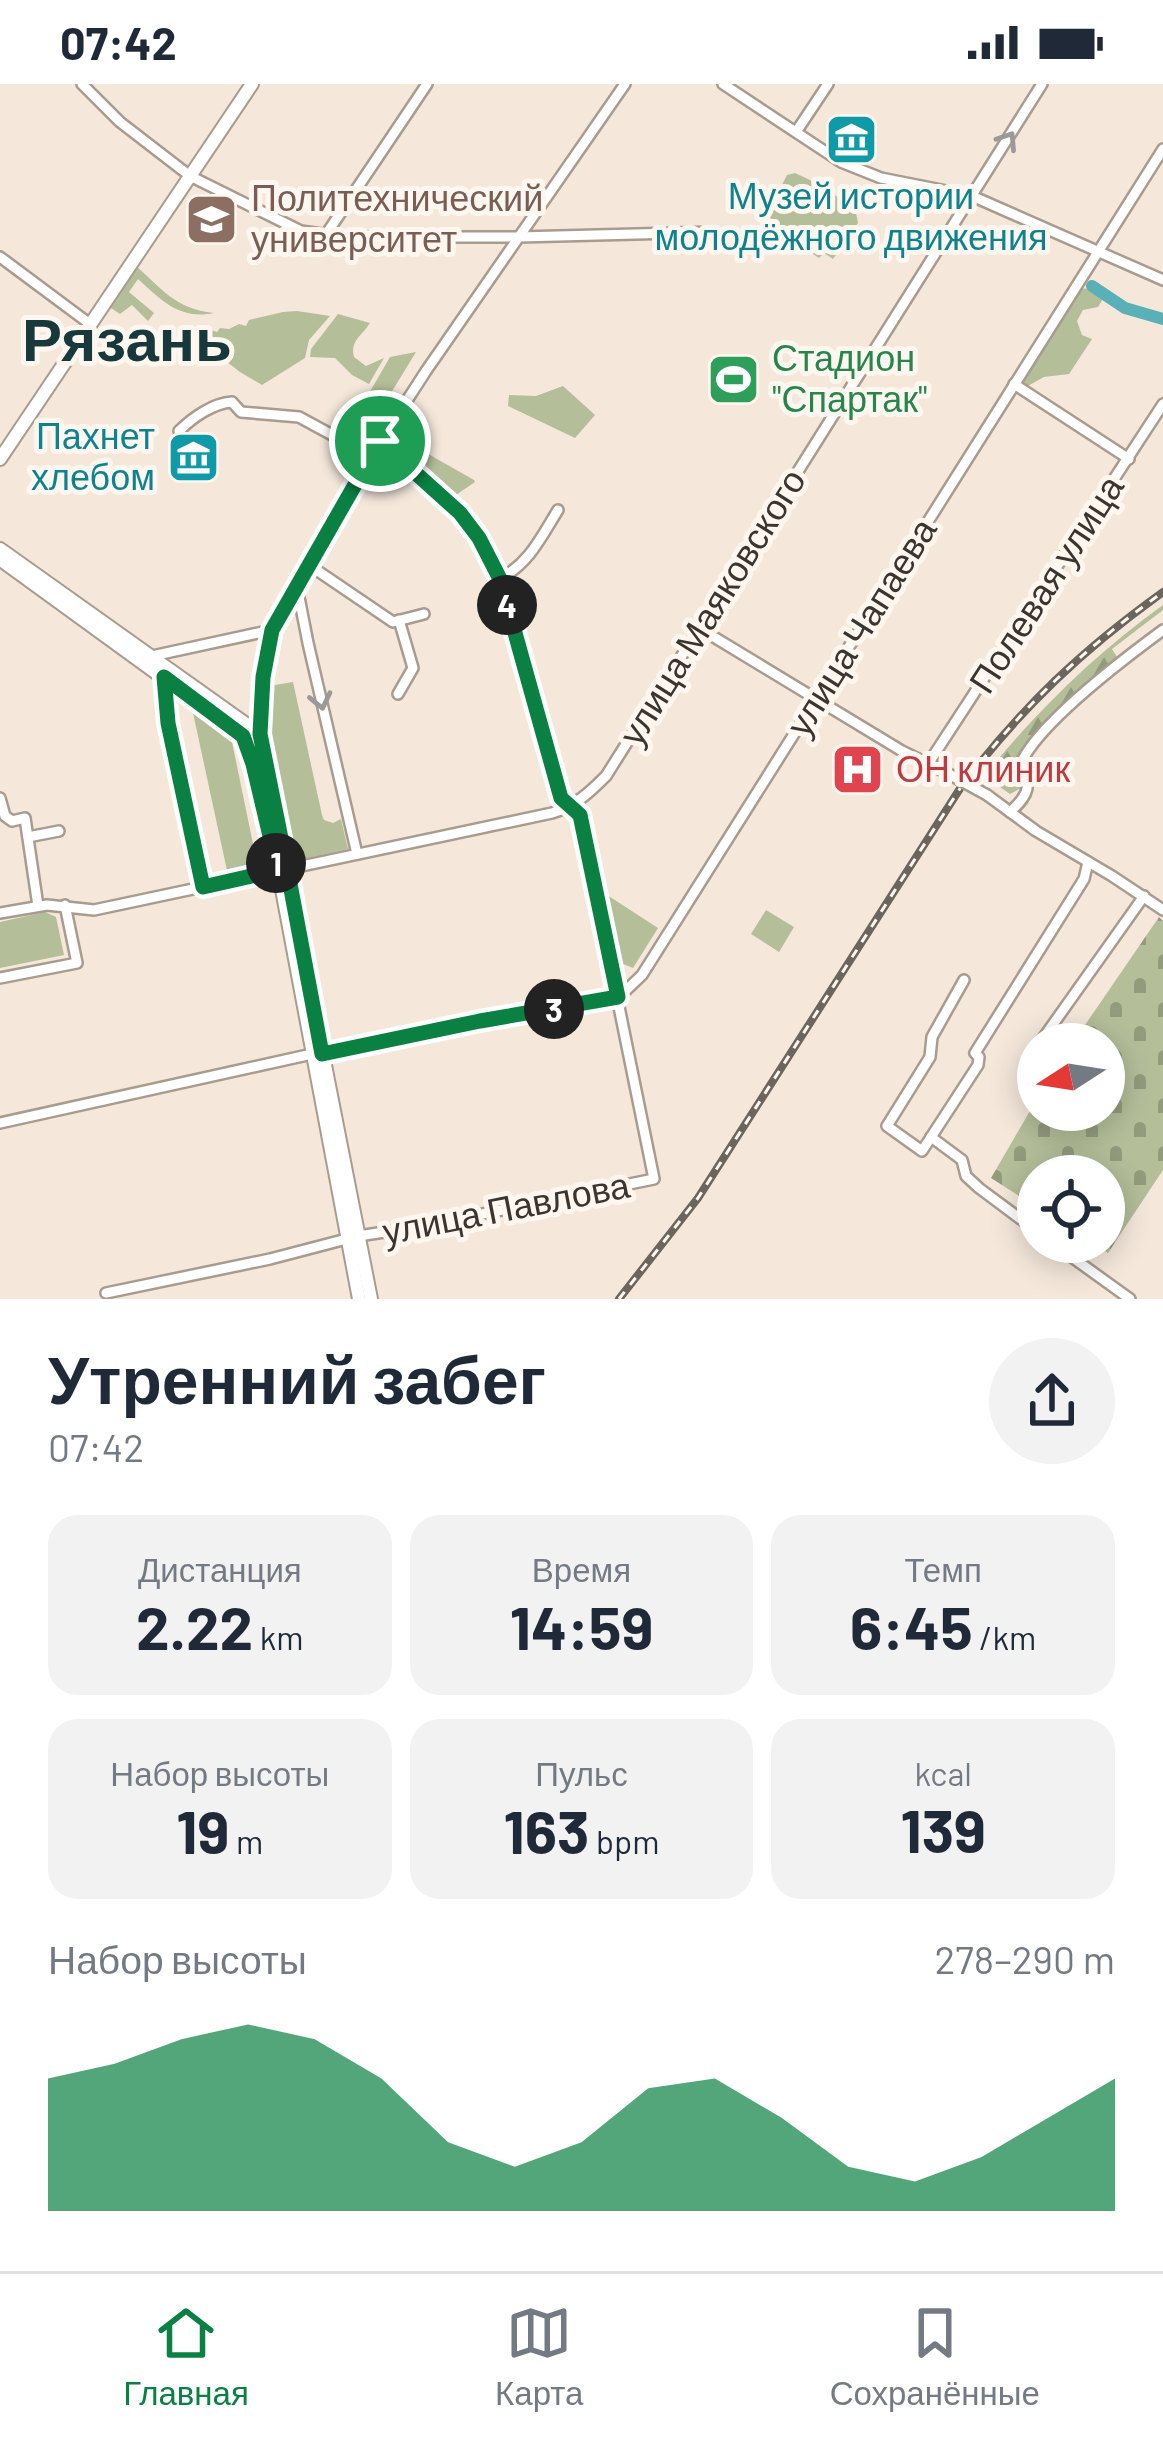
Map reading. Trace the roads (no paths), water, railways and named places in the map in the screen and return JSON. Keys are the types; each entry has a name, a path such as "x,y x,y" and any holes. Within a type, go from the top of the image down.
{"main road":[{"path":"0,447 248,84"},
{"path":"0,459 87,322"},
{"path":"0,549 260,734 317,1054 353,1237 371,1299"},
{"path":"0,559 243,736 282,869"},
{"path":"353,1237 359,1299"}],"street":[{"path":"82,84 120,122 187,174 301,231 325,236 519,237 714,232"},
{"path":"325,236 428,84"},
{"path":"260,734 272,630 425,371 625,84"},
{"path":"723,84 841,162 881,178 972,196 1163,280"},
{"path":"796,132 828,84"},
{"name":"улица Маяковского","path":"571,807 605,776 1042,84"},
{"name":"улица Чапаева","path":"618,997 642,975 1163,149"},
{"path":"0,257 87,322"},
{"path":"1014,384 1129,459"},
{"path":"178,431 224,401 232,402 241,412 299,417 371,456"},
{"name":"Полевая улица","path":"928,764 1163,404"},
{"path":"0,1123 317,1054 618,997 580,815 561,798 500,579 460,513 380,441"},
{"path":"500,579 530,557 558,510"},
{"path":"309,565 393,622 424,614"},
{"path":"297,587 357,854"},
{"path":"398,620 413,668 398,694"},
{"path":"699,628 815,700 988,795 1036,831 1163,910"},
{"path":"152,656 272,630"},
{"path":"1010,812 1028,790 1022,761 1033,743 1049,724 1163,630"},
{"path":"164,677 168,723 203,887"},
{"path":"0,798 4,816 12,821 26,818 38,906"},
{"path":"0,913 65,905 94,910 483,830 571,807"},
{"path":"28,837 59,831"},
{"path":"964,980 932,1037 930,1057 887,1126 922,1151 978,1065 975,1053 1084,879 1088,862"},
{"path":"1054,1023 1144,896"},
{"path":"0,977 76,963 65,905"},
{"path":"612,968 621,977 642,975"},
{"path":"615,981 620,986 631,985"},
{"name":"улица Павлова","path":"106,1293 353,1237 654,1179 618,997"},
{"path":"931,1136 962,1160 966,1176 1017,1216"},
{"path":"1080,1263 1130,1299"}],"waterway":[{"path":"1092,286 1125,308 1163,319"}],"railway":[{"path":"619,1299 698,1198 961,787 1054,681 1163,592"}],"place":[{"name":"Музей истории молодёжного движения","path":"851,140"},
{"name":"Политехнический университет","path":"212,219"},
{"name":"Стадион \"Спартак\"","path":"733,379"},
{"name":"Пахнет хлебом","path":"194,457"},
{"name":"ОН клиник","path":"857,769"}],"district":[{"name":"Рязань","path":"127,340"}]}
